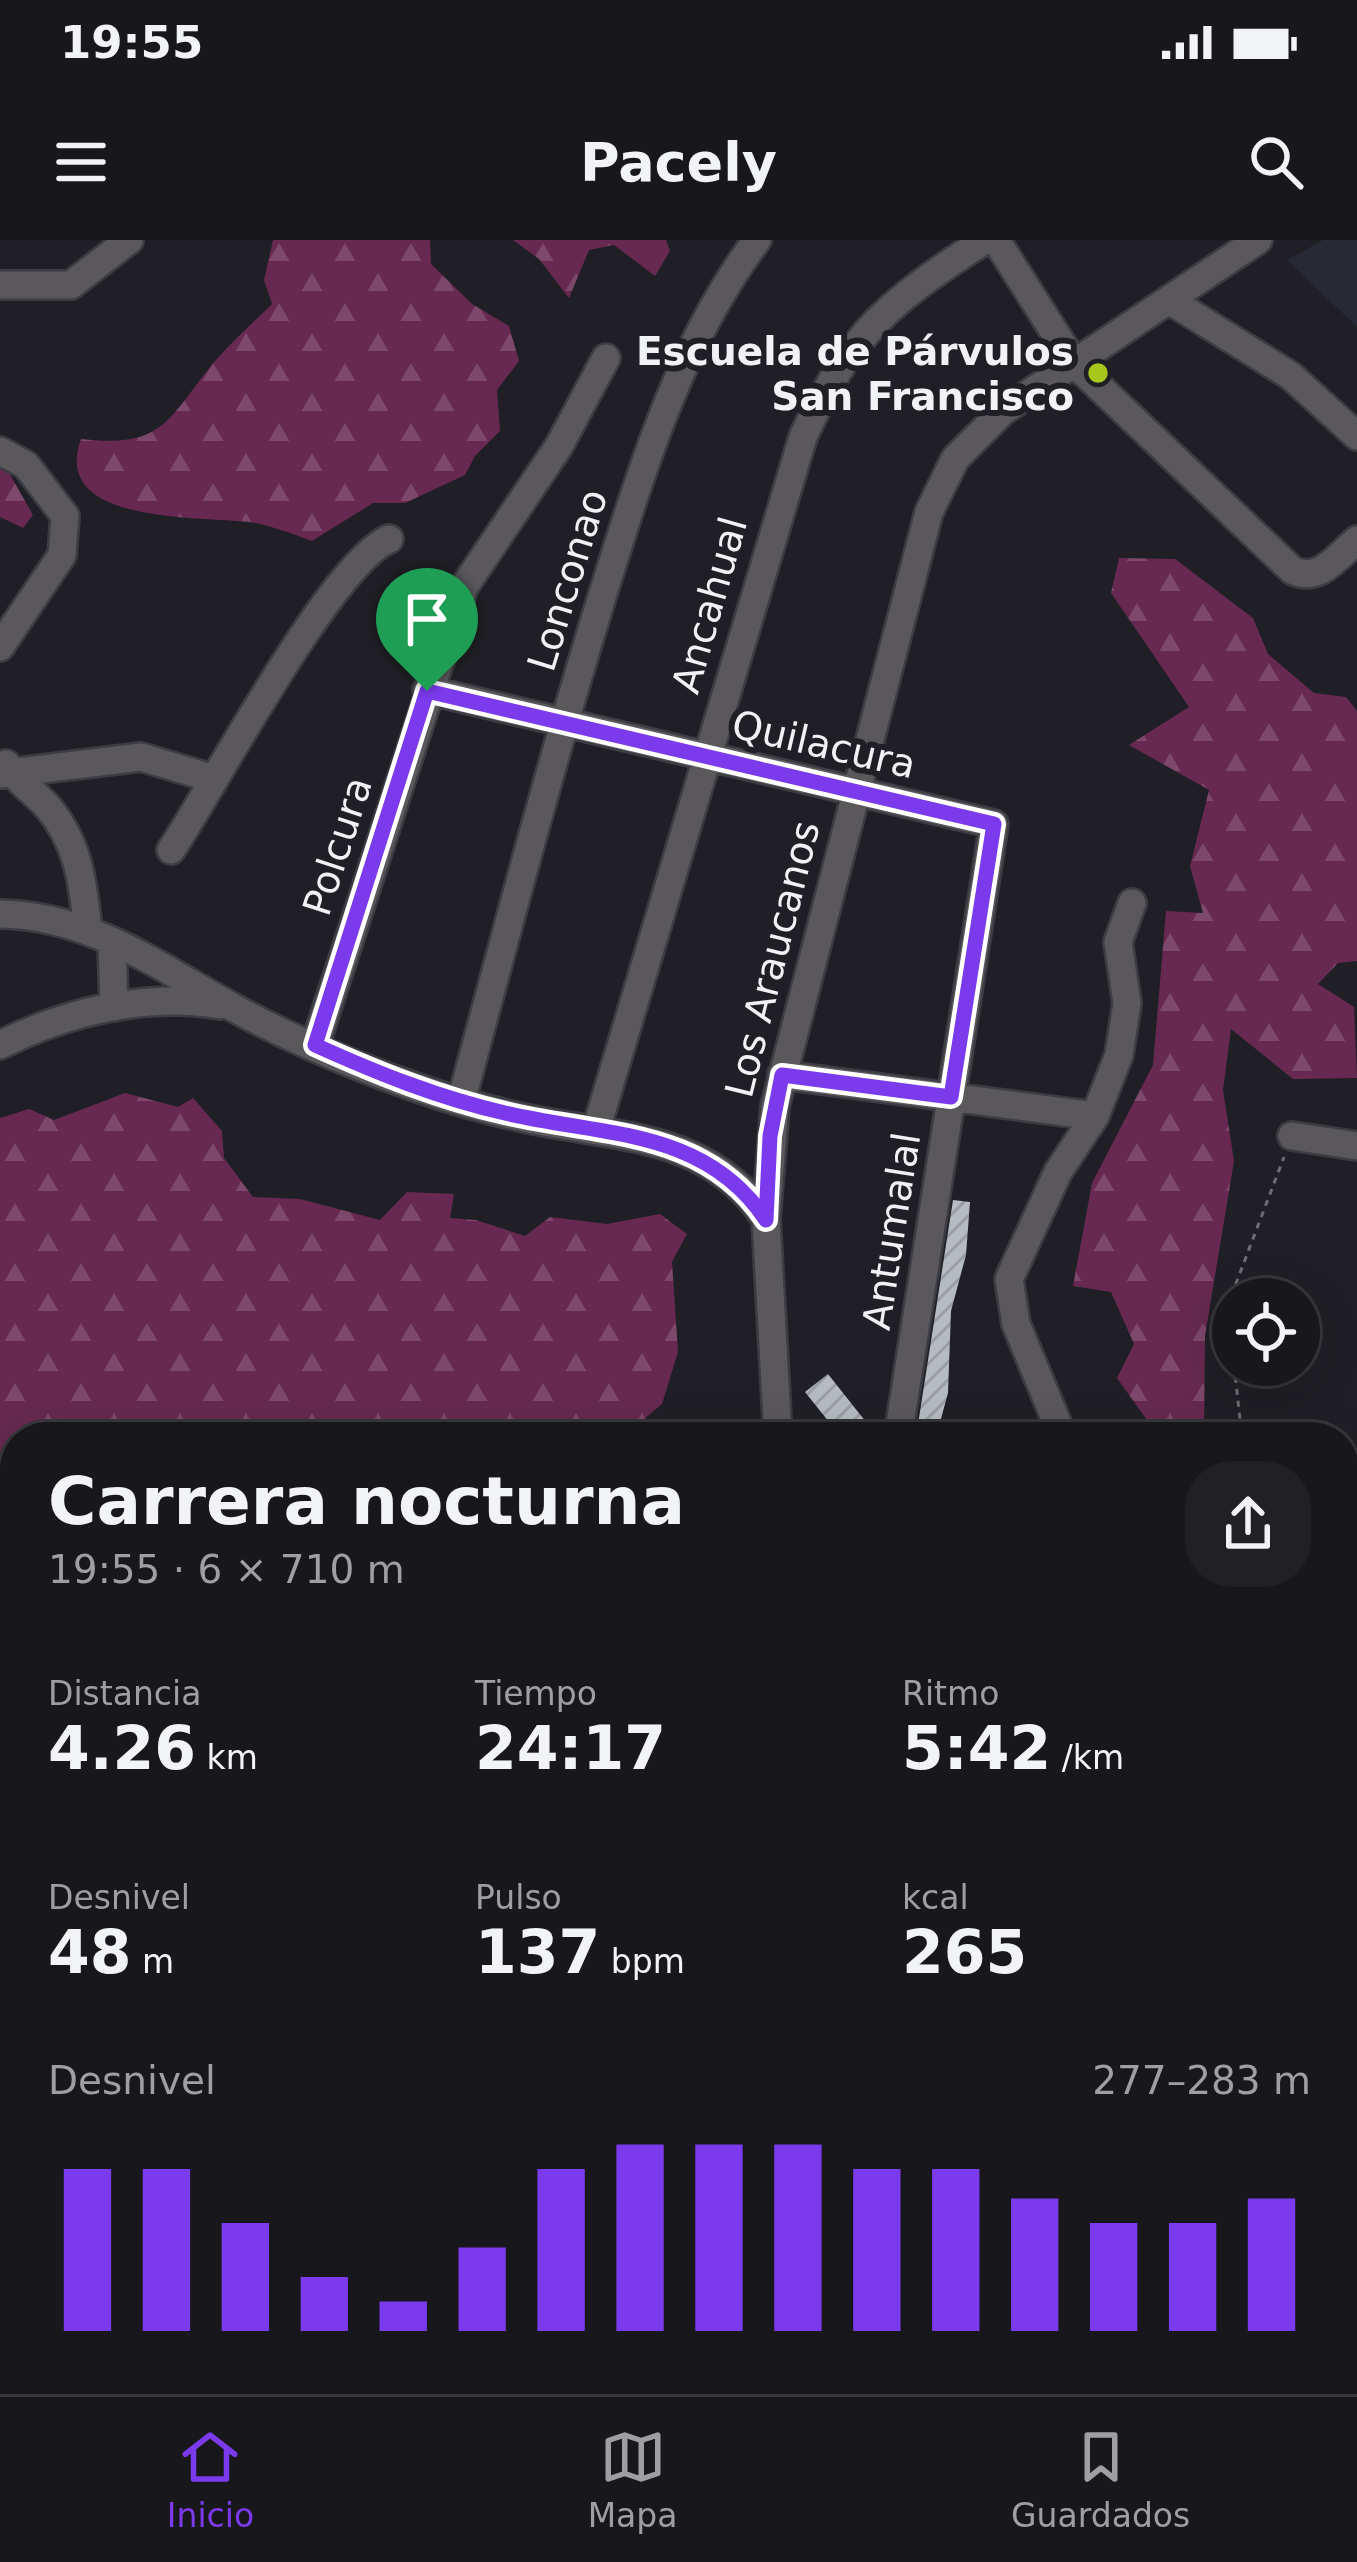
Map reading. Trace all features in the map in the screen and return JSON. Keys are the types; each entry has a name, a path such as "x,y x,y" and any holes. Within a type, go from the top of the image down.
{"street":[{"path":"0,285 71,285 129,240"},
{"name":"Lonconao","path":"461,1102 563,723 667,406 720,296 757,240"},
{"name":"Ancahual","path":"596,1130 782,494 816,409 877,317 910,288 985,240"},
{"path":"996,240 1074,363 1292,570 1309,576 1357,540"},
{"name":"Los Araucanos","path":"777,1422 766,1220 770,1136 913,562 941,486 986,426 1258,240"},
{"path":"1169,300 1291,376 1357,436"},
{"name":"Polcura","path":"315,1045 427,691 474,567 559,446 606,358"},
{"path":"0,451 26,465 64,516 62,555 0,647"},
{"path":"171,850 211,778 360,559 389,539"},
{"name":"Quilacura","path":"427,691 994,824"},
{"path":"4,767 141,757 211,778"},
{"path":"4,767 49,808 70,839 100,936 114,1007"},
{"name":"Antumalal","path":"900,1422 994,824"},
{"path":"1057,1422 1016,1324 1009,1279 1058,1172 1095,1116 1124,1032 1126,989 1118,942 1132,903"},
{"path":"0,914 46,918 100,936 236,1010 461,1102 693,1152 732,1179 766,1220"},
{"path":"0,1045 114,1007 179,1001 236,1010"},
{"path":"782,1075 1095,1116"},
{"path":"1292,1136 1357,1146"}],"path":[{"path":"1238,1278 1292,1136"},
{"path":"1236,1386 1240,1422"}],"shaded area":[{"path":"1323,240 1357,240 1357,327 1287,260"}],"green space":[{"path":"273,240 430,240 431,264 472,304 509,326 519,361 497,390 500,431 475,456 465,475 405,503 373,503 312,541 257,523 164,516 107,501 87,487 77,467 81,439 108,441 146,435 171,416 218,358 272,304 264,280"},
{"path":"513,240 666,240 670,251 655,276 614,245 589,250 569,298 539,259"},
{"path":"0,457 33,515 23,528 0,517"},
{"path":"1119,558 1175,559 1253,618 1268,654 1314,693 1346,697 1357,711 1357,961 1338,963 1318,984 1354,1007 1357,1078 1293,1079 1231,1029 1223,1090 1234,1161 1205,1336 1204,1422 1148,1422 1117,1378 1134,1344 1111,1292 1073,1286 1092,1183 1153,1065 1166,911 1203,913 1190,866 1209,790 1129,745 1189,707 1111,593"},
{"path":"125,1093 178,1107 193,1098 222,1131 224,1158 253,1197 300,1199 380,1220 407,1192 454,1194 450,1218 476,1220 525,1236 550,1217 607,1224 660,1214 687,1234 672,1262 678,1352 662,1404 641,1422 0,1422 0,1118 29,1109 54,1120"}],"building":[{"path":"953,1200 970,1202 966,1255 951,1311 948,1393 940,1422 918,1422"},
{"path":"828,1374 866,1422 829,1422 805,1392"}],"place":[{"name":"Escuela de Párvulos San Francisco","path":"1098,373"}],"route":[{"path":"427,691 994,824 951,1097 782,1075 770,1136 766,1220 721,1169 675,1145 461,1102 315,1045 427,691"}]}
